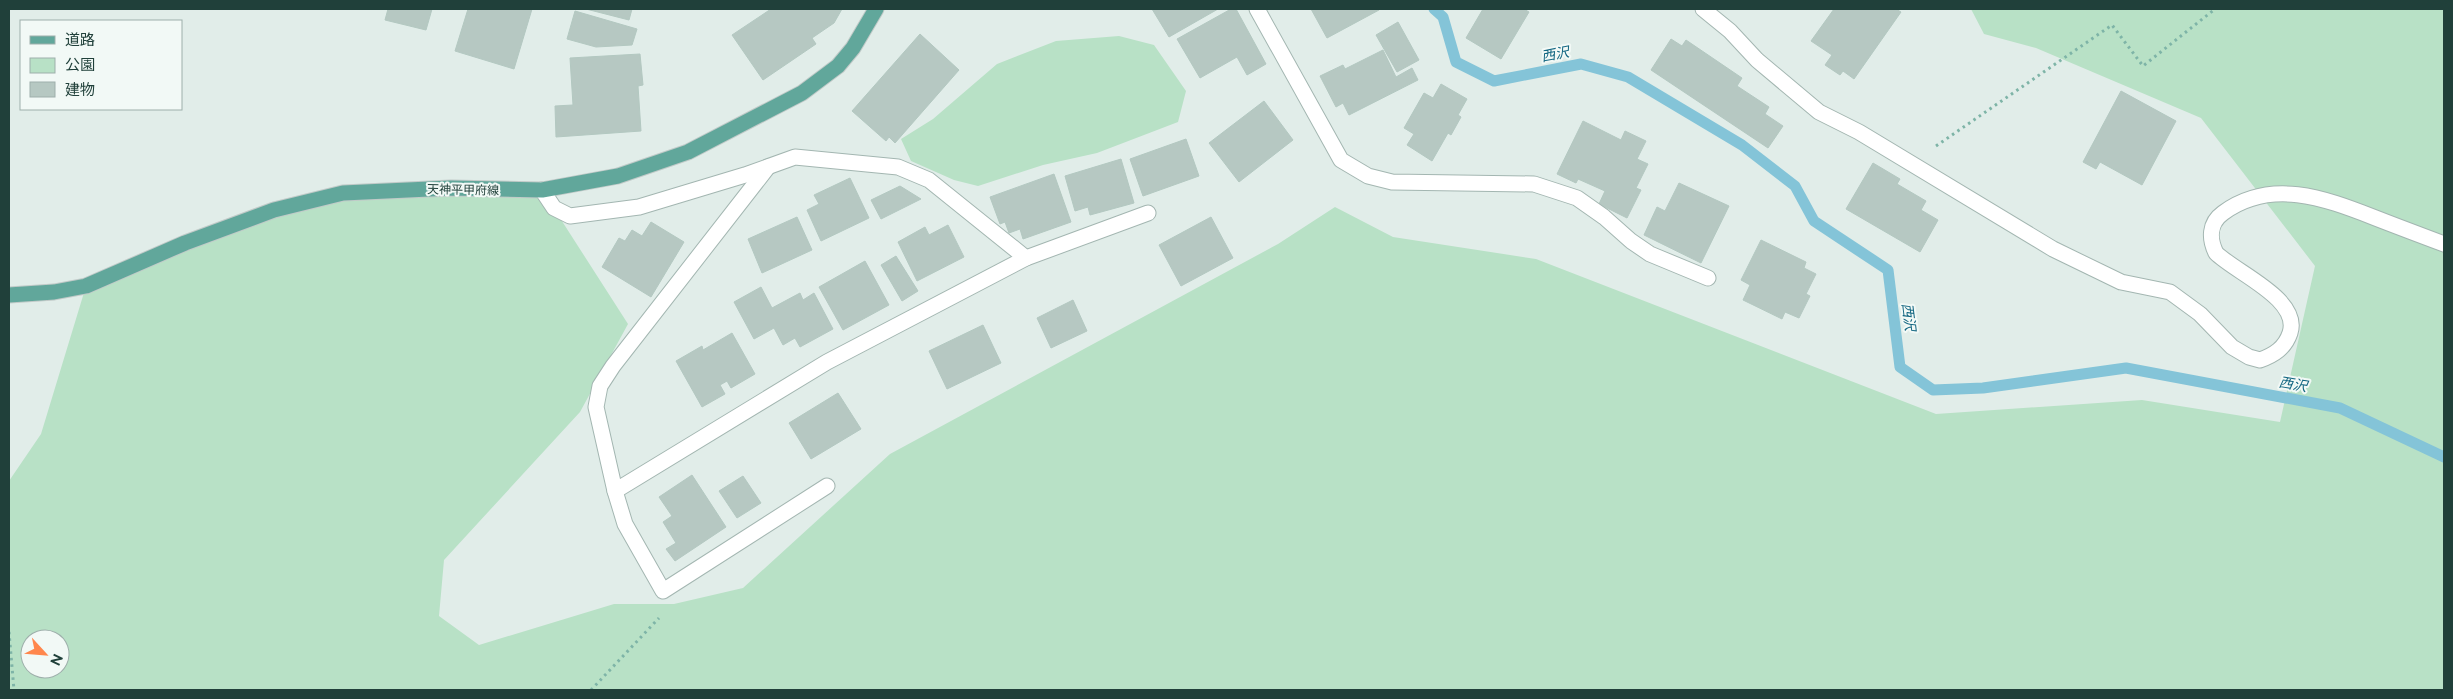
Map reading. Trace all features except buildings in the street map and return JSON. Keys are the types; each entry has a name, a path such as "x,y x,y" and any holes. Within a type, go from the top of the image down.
{"main road":[{"name":"天神平甲府線","path":"9,295 54,292 86,286 185,243 274,210 343,193 451,188 542,190 618,176 688,152 802,93 838,66 853,48 876,9"}],"lane":[{"path":"1257,9 1341,160 1368,176 1392,182 1534,184 1577,198 1650,254 1708,278"},
{"path":"1703,9 1730,31 1757,60 1819,112 1859,132 2053,249 2121,282 2170,292 2200,314 2232,347 2249,357 2260,360 2280,350 2288,340 2291,320 2287,309 2278,298 2216,253 2212,246 2212,227 2224,212 2264,195 2290,193 2315,197 2444,244"},
{"path":"542,190 554,208 570,216 639,206 795,157 898,168 929,180 1026,258"},
{"path":"768,167 600,386 596,407 614,491 625,524 663,590 827,486"},
{"path":"614,491 827,362 1026,258 1148,212"}],"path":[{"path":"1910,163 2112,25 2143,66 2215,9"},
{"path":"591,690 663,613 663,590"},
{"path":"9,632 14,690"}],"green space":[{"path":"1971,9 2444,9 2444,690 9,690 9,481 41,434 86,286 343,193 542,190 628,324 580,412 444,560 439,616 479,645 614,604 674,604 743,588 890,454 1278,244 1335,207 1393,237 1536,259 1936,414 2142,400 2280,422 2315,266 2201,118 2036,48 1984,34"},
{"path":"1119,36 1154,45 1186,91 1178,122 1097,153 1043,165 978,186 954,180 911,161 901,139 933,119 997,64 1056,41"}],"waterway":[{"name":"西沢","path":"1434,9 1443,17 1456,62 1494,81 1581,64 1628,77 1742,145 1795,186 1814,221 1888,270 1900,367 1933,390 1983,388 2126,368 2340,408 2444,457"}]}
